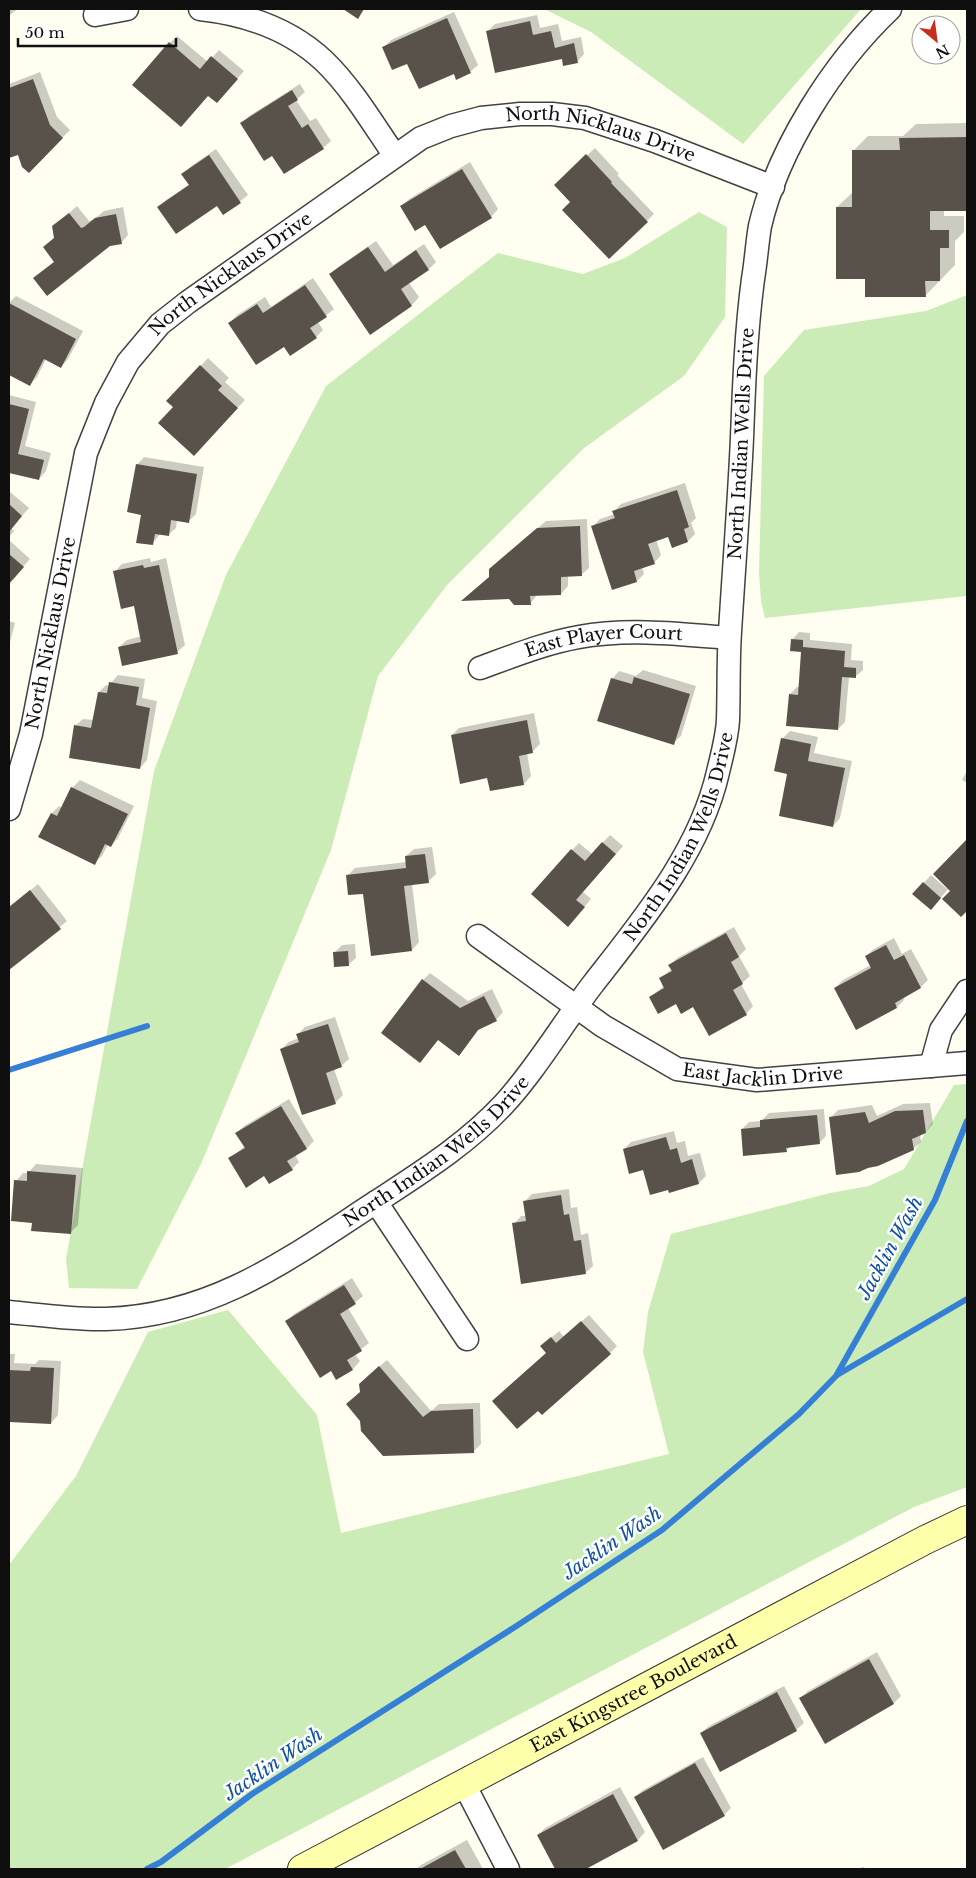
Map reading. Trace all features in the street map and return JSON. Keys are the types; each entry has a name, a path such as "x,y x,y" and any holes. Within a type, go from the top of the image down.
{"street":[{"path":"95,15 127,9"},
{"path":"200,9 244,17 270,25 302,44 324,61 349,90 395,156"},
{"name":"North Indian Wells Drive","path":"9,1312 106,1319 147,1314 186,1306 216,1296 252,1280 288,1260 442,1159 503,1105 527,1076 575,1006 659,898 704,816 717,776 728,725 729,638 738,513 746,331 760,227 780,168 803,121 838,69 876,22 890,9"},
{"name":"North Nicklaus Drive","path":"9,809 17,752 31,734 86,453 106,403 128,362 160,324 188,302 421,138 452,126 481,118 520,114 552,114 585,118 655,141 773,187"},
{"name":"East Player Court","path":"480,668 546,644 580,636 617,632 729,638"},
{"name":"East Jacklin Drive","path":"478,936 603,1026 677,1069 757,1080 967,1063"},
{"path":"931,1066 941,1030 967,991"},
{"path":"376,1202 467,1340"},
{"name":"East Kingstree Boulevard","path":"302,1869 925,1540 967,1520"},
{"path":"464,1784 508,1869"}],"green space":[{"path":"544,9 861,9 743,144 591,32"},
{"path":"699,212 727,227 725,317 684,376 584,448 447,585 378,676 331,850 201,1164 137,1289 69,1288 66,1259 154,771 226,575 326,386 498,253 583,274 625,258"},
{"path":"967,295 967,596 765,618 761,601 759,572 764,376 804,330 926,311"},
{"path":"967,1084 967,1487 914,1507 225,1869 9,1869 9,1565 76,1476 148,1332 228,1310 317,1415 341,1533 669,1454 643,1352 648,1312 671,1234 830,1193 869,1186 904,1169 954,1085"}],"building":[{"path":"343,9 364,9 358,19"},
{"path":"447,18 471,73 456,80 454,74 419,89 407,64 392,70 382,47"},
{"path":"530,21 533,35 551,31 555,48 574,43 578,63 563,66 562,59 495,73 486,31"},
{"path":"169,42 200,69 211,56 238,79 217,103 208,96 181,127 132,85"},
{"path":"33,79 50,125 63,138 29,173 22,167 18,155 9,158 9,88"},
{"path":"292,90 298,100 288,106 302,128 308,124 324,149 284,174 272,156 264,161 240,123"},
{"path":"967,137 967,211 930,211 930,230 949,230 949,248 940,248 940,281 925,281 926,297 865,297 865,279 836,279 836,207 852,207 852,150 900,150 899,138"},
{"path":"586,154 648,222 609,259 562,210 570,202 554,185"},
{"path":"209,155 241,203 223,215 217,206 176,234 157,207 189,185 181,174"},
{"path":"462,169 492,218 440,249 425,225 415,231 400,206"},
{"path":"69,213 81,228 95,218 116,214 122,244 110,246 47,296 33,278 54,262 43,247 54,238 52,226"},
{"path":"368,247 385,272 416,250 429,270 401,289 412,306 370,335 329,274"},
{"path":"305,285 327,317 310,328 317,338 290,356 284,347 256,365 228,323 257,304 263,313"},
{"path":"9,303 76,339 61,368 44,359 30,386 9,375"},
{"path":"200,365 222,386 218,390 238,408 194,456 158,423 173,407 166,401"},
{"path":"9,404 29,409 18,454 44,460 39,480 9,473"},
{"path":"136,464 197,474 189,523 171,520 169,536 155,534 153,545 136,543 141,515 127,512"},
{"path":"677,490 689,527 684,529 688,542 672,548 668,537 648,544 655,564 634,571 637,582 612,590 591,526 615,518 612,511"},
{"path":"9,504 22,516 9,532"},
{"path":"580,526 582,576 561,577 561,595 530,596 531,605 514,605 509,599 461,601 489,577 489,569 537,528"},
{"path":"9,554 24,567 9,584"},
{"path":"143,565 144,568 159,565 178,654 122,666 118,647 141,642 134,606 121,609 113,571"},
{"path":"791,639 803,640 803,647 845,651 844,667 856,668 856,678 842,677 838,730 786,726 789,694 798,695 801,652 790,651"},
{"path":"634,677 690,694 674,745 597,721 611,678 632,684"},
{"path":"109,682 139,687 136,705 150,708 140,769 69,758 74,725 91,728 98,692 107,693"},
{"path":"527,720 533,753 519,756 524,785 490,791 487,778 460,784 451,735"},
{"path":"781,738 811,744 808,761 845,768 833,827 779,816 787,774 774,771"},
{"path":"71,787 128,814 111,847 105,844 95,865 38,837 51,813 57,816"},
{"path":"967,839 967,911 961,917 942,899 950,891 933,874"},
{"path":"602,842 616,854 576,900 585,907 568,927 531,894 571,849 585,861"},
{"path":"425,854 429,883 404,886 412,951 371,956 363,894 348,895 346,875 406,868 405,856"},
{"path":"923,882 941,898 931,910 912,894"},
{"path":"30,890 61,929 9,970 9,907"},
{"path":"726,933 739,957 731,962 743,984 733,990 747,1015 709,1036 693,1007 681,1014 676,1004 658,1014 649,997 664,988 659,978 672,971 668,965"},
{"path":"886,945 894,960 904,955 921,988 895,1003 897,1008 856,1030 834,988 871,968 865,956"},
{"path":"348,951 349,966 334,967 333,952"},
{"path":"422,979 460,1008 484,996 497,1021 478,1030 459,1056 438,1040 420,1063 381,1033"},
{"path":"328,1024 342,1067 326,1073 336,1104 302,1115 280,1049 299,1042 296,1034"},
{"path":"281,1106 307,1149 287,1161 293,1170 269,1184 264,1176 246,1188 228,1158 245,1148 235,1133"},
{"path":"923,1110 926,1133 912,1139 914,1150 878,1166 859,1172 836,1175 829,1117 865,1112 869,1123 895,1111"},
{"path":"817,1115 820,1144 786,1148 787,1152 743,1156 741,1129 760,1127 760,1120"},
{"path":"666,1137 670,1150 677,1148 681,1163 692,1159 699,1184 669,1193 668,1190 650,1195 643,1170 629,1174 623,1149"},
{"path":"27,1171 76,1175 71,1234 31,1231 32,1223 11,1221 14,1180 27,1181"},
{"path":"561,1195 564,1215 569,1214 574,1241 581,1240 586,1274 521,1284 512,1223 526,1221 523,1201"},
{"path":"344,1285 356,1304 340,1314 362,1351 347,1360 353,1370 336,1380 331,1371 320,1378 285,1321"},
{"path":"581,1321 611,1354 542,1415 538,1411 517,1429 492,1401 546,1353 540,1346 551,1337 556,1343"},
{"path":"379,1366 423,1417 431,1411 473,1409 474,1453 383,1456 361,1431 360,1421 346,1404 360,1392 359,1384"},
{"path":"31,1367 54,1368 51,1424 9,1422 9,1370 30,1371"},
{"path":"869,1659 894,1704 825,1744 799,1698"},
{"path":"777,1692 797,1731 720,1772 700,1733"},
{"path":"695,1763 725,1816 663,1850 634,1797"},
{"path":"613,1794 638,1841 586,1869 555,1869 537,1835"},
{"path":"455,1850 466,1869 420,1869"}],"waterway":[{"path":"9,1070 147,1026"},
{"name":"Jacklin Wash","path":"147,1869 161,1862 252,1794 518,1625 662,1530 799,1414 836,1376 935,1200 967,1121"},
{"path":"837,1375 967,1299"}]}
